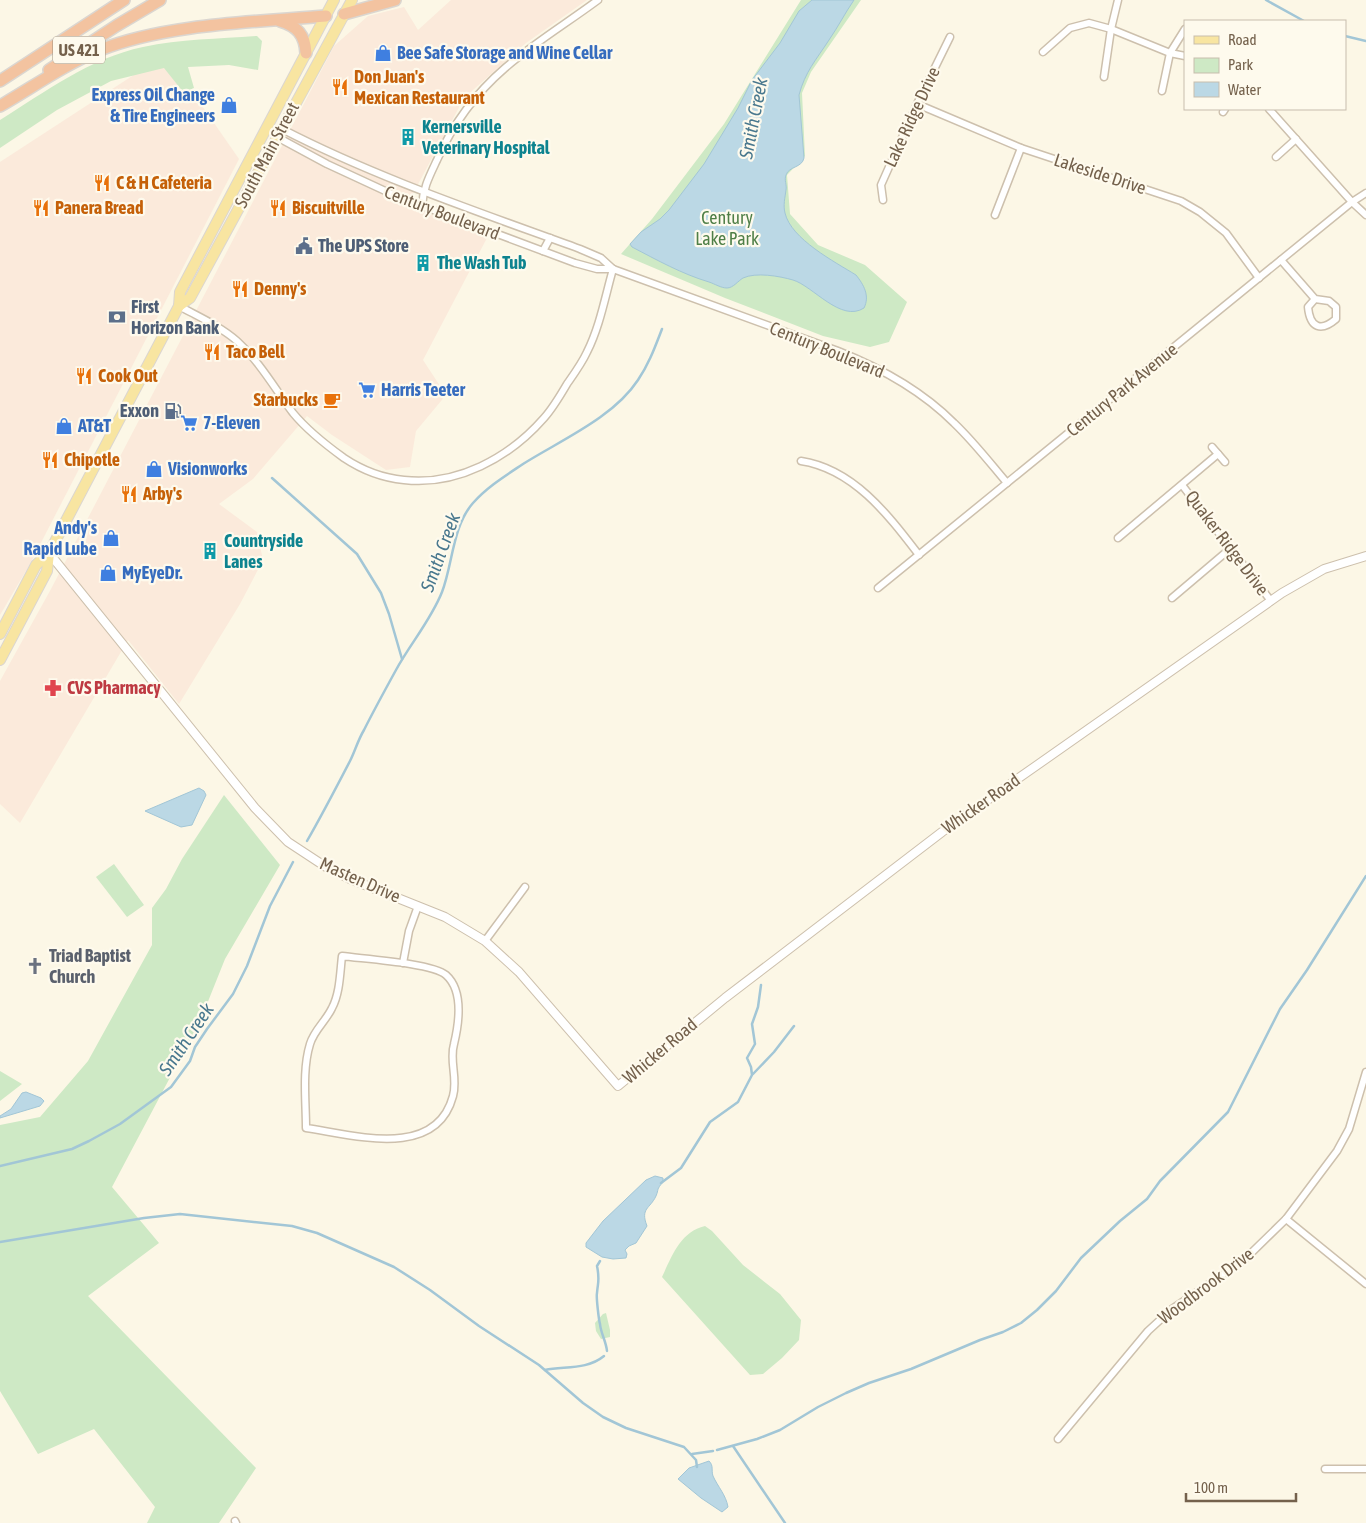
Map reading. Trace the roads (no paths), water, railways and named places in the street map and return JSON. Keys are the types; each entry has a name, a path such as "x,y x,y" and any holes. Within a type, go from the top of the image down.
{"highway":[{"name":"US 421","path":"0,81 123,0"},
{"name":"US 421","path":"0,104 91,42 160,0"},
{"path":"344,14 394,0"},
{"path":"0,104 79,60 111,46 166,33 326,16"},
{"path":"278,20 288,23 297,30 304,39 306,53"}],"main road":[{"name":"South Main Street","path":"0,660 47,571 50,553 179,306 180,292 334,0"},
{"name":"South Main Street","path":"179,306 190,298 352,0"},
{"path":"326,16 344,14"},
{"name":"South Main Street","path":"0,634 36,565 50,553"}],"street":[{"path":"422,207 423,192 441,152 458,122 489,83 517,58 598,0"},
{"path":"1104,77 1111,28 1118,0"},
{"path":"1043,52 1062,34 1076,25 1089,23 1111,28 1170,53 1184,56"},
{"path":"1162,91 1170,53 1184,31"},
{"name":"Lake Ridge Drive","path":"883,200 881,185 950,36"},
{"name":"Lakeside Drive","path":"917,104 1021,148 1181,201 1200,212 1226,233 1260,278"},
{"path":"1270,110 1352,202 1366,215"},
{"name":"Century Boulevard","path":"279,133 334,153 423,192 601,258 613,269"},
{"name":"Century Boulevard","path":"279,133 327,164 422,207 597,269 613,269 838,351 892,376 923,396 953,421 1007,483"},
{"path":"1276,157 1296,139"},
{"path":"995,215 1021,148"},
{"path":"327,164 334,153"},
{"name":"Century Park Avenue","path":"878,588 1352,202 1366,193"},
{"path":"543,251 550,238"},
{"path":"1281,260 1316,299 1329,301 1336,307 1336,319 1329,325 1321,327 1314,324 1310,318 1308,307 1316,299"},
{"path":"179,306 212,323 238,342 300,420 345,458 362,468 385,476 412,481 438,480 462,475 483,466 517,443 544,418 588,350 598,325 613,269"},
{"path":"1212,447 1225,462"},
{"path":"1118,538 1218,454"},
{"path":"801,461 821,466 864,492 887,515 920,554"},
{"name":"Quaker Ridge Drive","path":"1182,485 1271,601"},
{"path":"1172,598 1231,548"},
{"name":"Masten Drive","path":"50,553 255,808 276,831 301,852 337,874 458,924 485,942 519,972 618,1086"},
{"name":"Whicker Road","path":"618,1086 712,1008 942,832 1271,601 1324,569 1366,556"},
{"path":"485,942 525,887"},
{"path":"403,963 409,931 418,906"},
{"path":"342,956 403,963 441,971 456,988 458,996 457,1023 452,1060 455,1084 451,1104 446,1113 440,1121 425,1132 405,1138 378,1138 306,1128 306,1069 309,1046 316,1031 334,1006 337,997 342,956"},
{"name":"Woodbrook Drive","path":"1058,1438 1148,1331 1172,1309 1243,1261 1286,1219 1337,1152 1348,1130 1366,1072"},
{"path":"1286,1219 1366,1284"},
{"path":"1325,1469 1366,1469"}],"water":[{"name":"Century Lake Park","path":"812,0 854,0 811,66 801,87 799,95 804,158 801,164 790,170 786,175 784,210 789,223 805,241 826,257 856,275 859,279 864,287 866,304 864,308 855,311 846,311 837,307 801,284 781,277 768,275 748,276 731,287 722,287 689,275 632,247 630,244 641,232 660,219 669,210 704,164 738,108 752,80 780,43 799,11"},
{"path":"199,788 206,795 192,825 181,827 145,811"},
{"path":"26,1092 44,1101 40,1106 0,1118 0,1116 11,1109 22,1093"},
{"path":"655,1176 663,1178 663,1182 658,1188 654,1200 645,1212 647,1226 636,1243 625,1250 626,1258 613,1259 602,1257 586,1247 586,1243 603,1221 646,1180"},
{"path":"709,1461 712,1466 713,1476 727,1503 728,1507 722,1512 678,1479 689,1468"}],"waterway":[{"path":"1266,0 1302,20"},
{"path":"1346,36 1366,41"},
{"name":"Smith Creek","path":"307,841 388,685 442,592 457,534 466,513 478,497 497,482 601,417 615,406 642,374 662,329"},
{"path":"272,478 357,554 381,593 402,659"},
{"name":"Smith Creek","path":"0,1166 72,1149 120,1124 171,1087 190,1061 195,1047 233,994 247,966 270,906 293,862"},
{"path":"717,1450 757,1439 780,1430 846,1393 1003,1332 1021,1323 1037,1310 1056,1291 1081,1258 1120,1221 1147,1199 1160,1181 1228,1112 1280,1009 1366,876"},
{"path":"661,1183 681,1168 710,1122 738,1102 752,1075 747,1058 755,1044 752,1024 758,1007 761,985"},
{"path":"753,1074 774,1052 794,1026"},
{"path":"0,1242 144,1218 180,1214 292,1226 317,1233 394,1267 539,1365 583,1403 603,1417 626,1428 684,1447 696,1460 697,1467"},
{"path":"600,1261 597,1266 599,1278 597,1304 607,1351"},
{"path":"545,1370 583,1366 604,1356"},
{"path":"733,1446 785,1523"},
{"path":"692,1454 713,1451"}],"place":[{"name":"Bee Safe Storage and Wine Cellar","path":"383,53"},
{"name":"Don Juan's Mexican Restaurant","path":"340,87"},
{"name":"Express Oil Change & Tire Engineers","path":"229,105"},
{"name":"Kernersville Veterinary Hospital","path":"408,137"},
{"name":"C & H Cafeteria","path":"102,183"},
{"name":"Panera Bread","path":"41,208"},
{"name":"Biscuitville","path":"278,208"},
{"name":"The UPS Store","path":"304,246"},
{"name":"The Wash Tub","path":"423,263"},
{"name":"Denny's","path":"240,289"},
{"name":"First Horizon Bank","path":"117,317"},
{"name":"Taco Bell","path":"212,352"},
{"name":"Cook Out","path":"84,376"},
{"name":"Harris Teeter","path":"367,390"},
{"name":"Starbucks","path":"332,400"},
{"name":"Exxon","path":"173,411"},
{"name":"7-Eleven","path":"189,423"},
{"name":"AT&T","path":"64,426"},
{"name":"Chipotle","path":"50,460"},
{"name":"Visionworks","path":"154,469"},
{"name":"Arby's","path":"129,494"},
{"name":"Andy's Rapid Lube","path":"111,538"},
{"name":"Countryside Lanes","path":"210,551"},
{"name":"MyEyeDr.","path":"108,573"},
{"name":"CVS Pharmacy","path":"53,688"},
{"name":"Triad Baptist Church","path":"35,966"}]}
